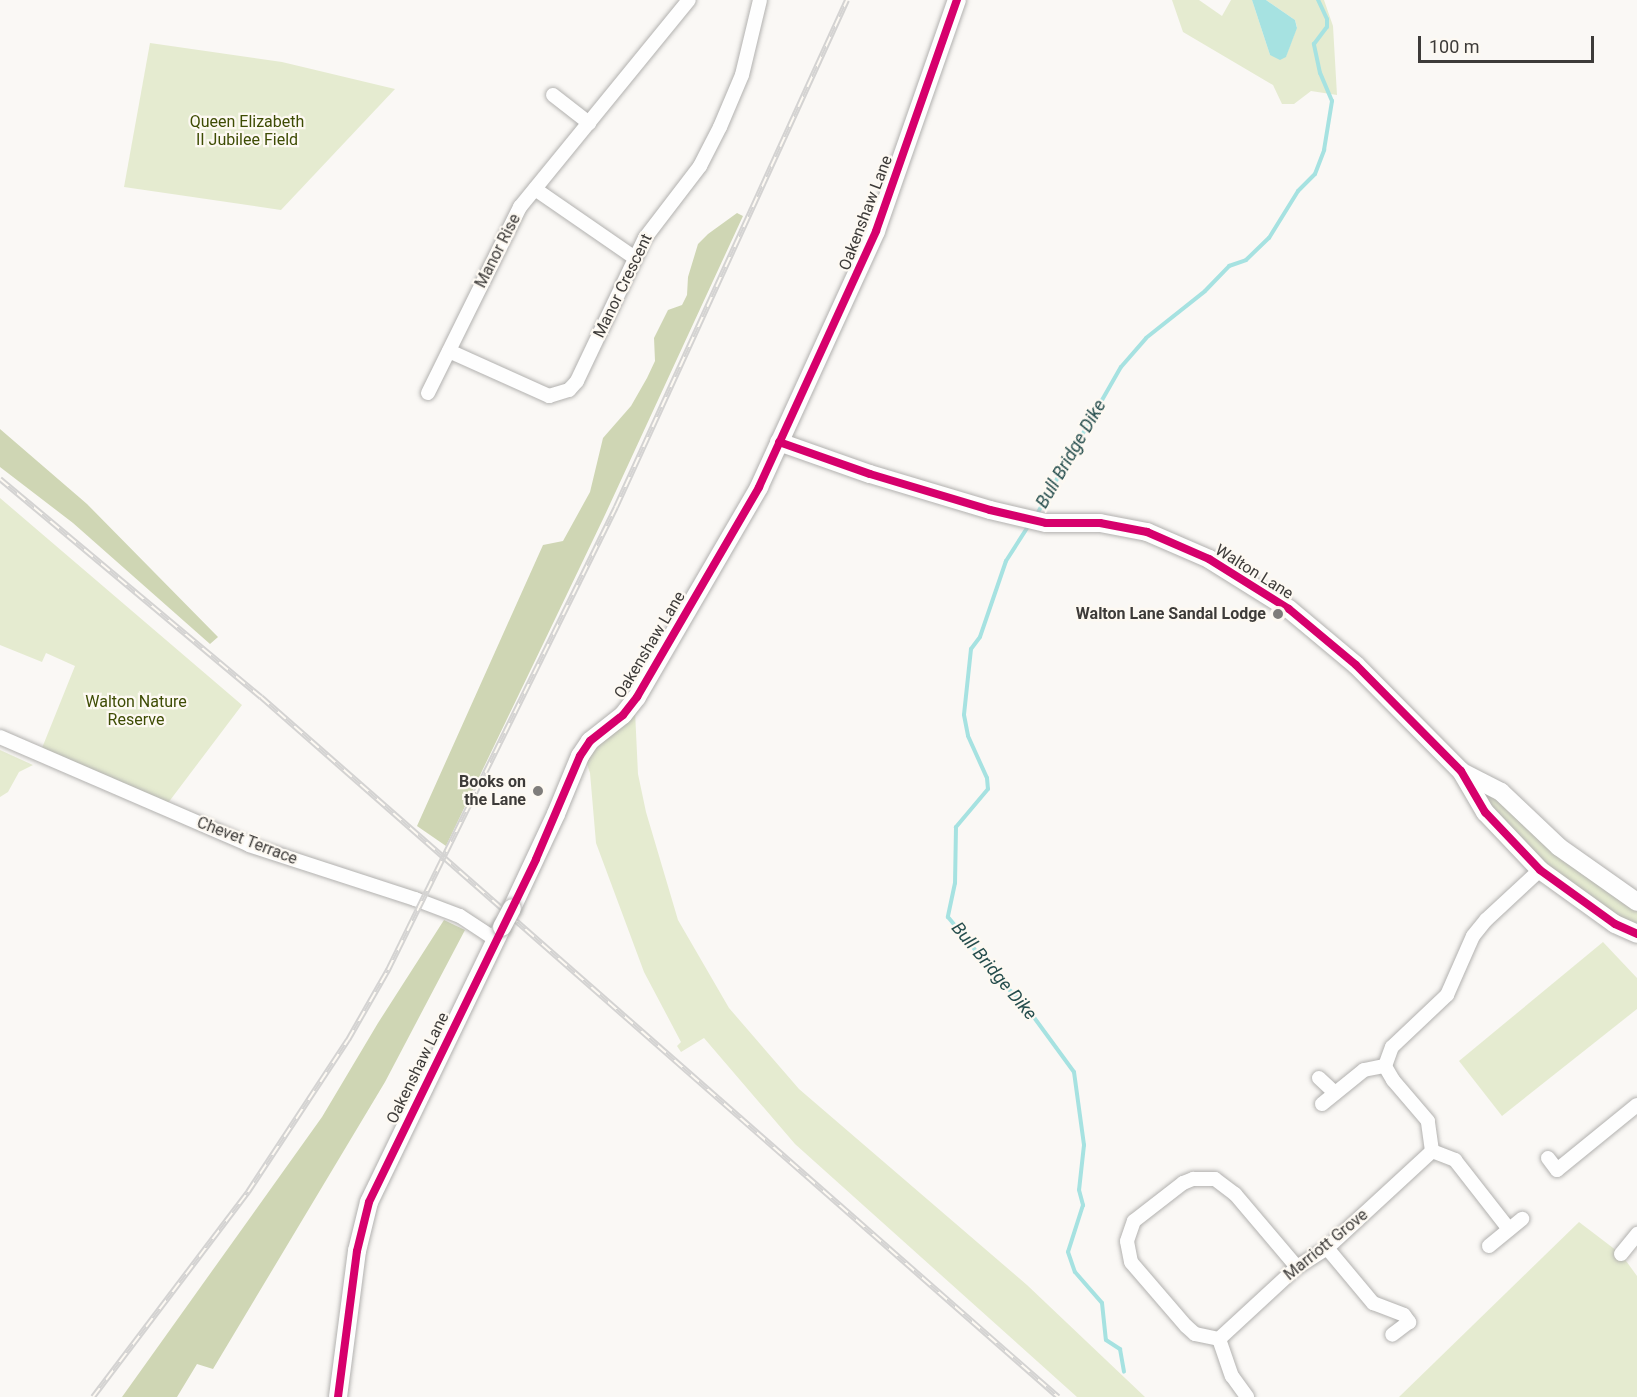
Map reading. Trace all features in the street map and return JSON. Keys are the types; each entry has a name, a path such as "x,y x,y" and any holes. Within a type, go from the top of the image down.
{"street":[{"name":"Manor Rise","path":"428,393 510,223 689,0"},
{"name":"Manor Crescent","path":"449,351 543,394 560,394 569,390 577,381 635,258 655,223 700,166 720,127 742,75 760,0"},
{"name":"Oakenshaw Lane","path":"338,1397 356,1262 369,1202 512,908 580,756 590,741 623,715 650,676 759,487 876,231 957,0"},
{"path":"553,95 589,123"},
{"path":"535,189 635,258"},
{"name":"Walton Lane","path":"779,442 870,474 1032,520 1100,523 1147,532 1209,559 1288,609 1356,665 1461,771 1485,812 1540,870 1615,924 1637,934"},
{"name":"Chevet Terrace","path":"0,736 249,845 415,898 498,933"},
{"name":"Walton Lane","path":"1461,771 1501,792 1559,847 1635,896"},
{"path":"1509,1229 1455,1160 1432,1151 1428,1121 1393,1080 1385,1066 1392,1047 1447,995 1473,936 1486,920 1540,870 1559,847"},
{"path":"1615,924 1635,896"},
{"path":"1322,1104 1364,1070 1385,1066"},
{"path":"1319,1078 1335,1094"},
{"path":"1548,1158 1557,1170 1637,1105"},
{"name":"Marriott Grove","path":"1219,1339 1297,1267 1327,1248 1432,1151"},
{"path":"1247,1397 1233,1376 1219,1339 1195,1334 1131,1262 1127,1240 1134,1221 1182,1183 1193,1179 1215,1179 1235,1194 1297,1267"},
{"path":"1489,1246 1522,1219"},
{"path":"1621,1254 1637,1234"},
{"path":"1327,1248 1373,1303 1404,1315 1409,1322 1392,1335"}],"green space":[{"path":"1172,0 1199,0 1222,16 1231,0 1252,0 1270,55 1286,56 1297,27 1295,20 1266,0 1324,0 1333,26 1337,95 1311,91 1294,104 1282,104 1273,85 1183,32"},
{"name":"Queen Elizabeth II Jubilee Field","path":"150,43 282,62 395,89 281,210 124,187"},
{"path":"737,213 743,216 604,517 446,846 417,826 543,545 563,541 590,492 603,438 631,406 647,378 655,361 654,338 668,310 682,305 687,295 688,277 698,244"},
{"path":"0,429 87,504 218,637 210,644 73,523 0,467"},
{"name":"Walton Nature Reserve","path":"0,498 242,705 168,803 42,748 75,666 46,653 42,662 0,645"},
{"path":"635,711 638,774 646,812 678,920 729,1008 799,1089 1027,1285 1145,1397 1077,1397 795,1144 704,1038 681,1052 677,1046 681,1042 644,972 596,843 590,773 586,761 598,744"},
{"path":"0,750 33,765 19,772 8,792 0,797"},
{"path":"1461,771 1637,902 1637,934 1562,887"},
{"path":"444,920 465,930 385,1082 213,1369 197,1364 177,1397 122,1397 322,1117 378,1023"},
{"path":"1603,942 1637,978 1637,1009 1502,1116 1459,1061"},
{"path":"1579,1222 1621,1254 1637,1276 1637,1397 1399,1397"}],"water":[{"path":"1252,0 1266,0 1295,20 1297,28 1286,57 1280,60 1270,55"}],"waterway":[{"name":"Bull Bridge Dike","path":"1037,514 1121,367 1146,338 1205,291 1229,266 1246,260 1269,238 1298,191 1315,174 1324,150 1332,101 1320,73 1314,44 1327,27 1327,19 1318,0"},
{"name":"Bull Bridge Dike","path":"1029,525 1006,561 980,637 971,649 964,715 968,736 987,778 988,789 956,827 955,883 948,917 1004,985 1022,1001 1074,1072 1084,1145 1079,1190 1083,1205 1068,1252 1075,1272 1102,1303 1106,1340 1120,1349 1124,1372"}],"railway":[{"path":"93,1397 248,1192 348,1040 388,970 616,507 847,0"},
{"path":"0,479 261,697 1058,1397"}],"cycle path":[{"path":"338,1397 357,1251 369,1202 536,859 580,756 590,741 623,715 637,697 759,487 876,231 957,0"},
{"path":"779,442 870,474 990,510 1046,523 1100,523 1147,532 1209,559 1289,609 1356,665 1461,771 1485,812 1540,870 1615,924 1637,934"}],"place":[{"name":"Walton Lane Sandal Lodge","path":"1278,614"},
{"name":"Books on the Lane","path":"538,791"}]}
